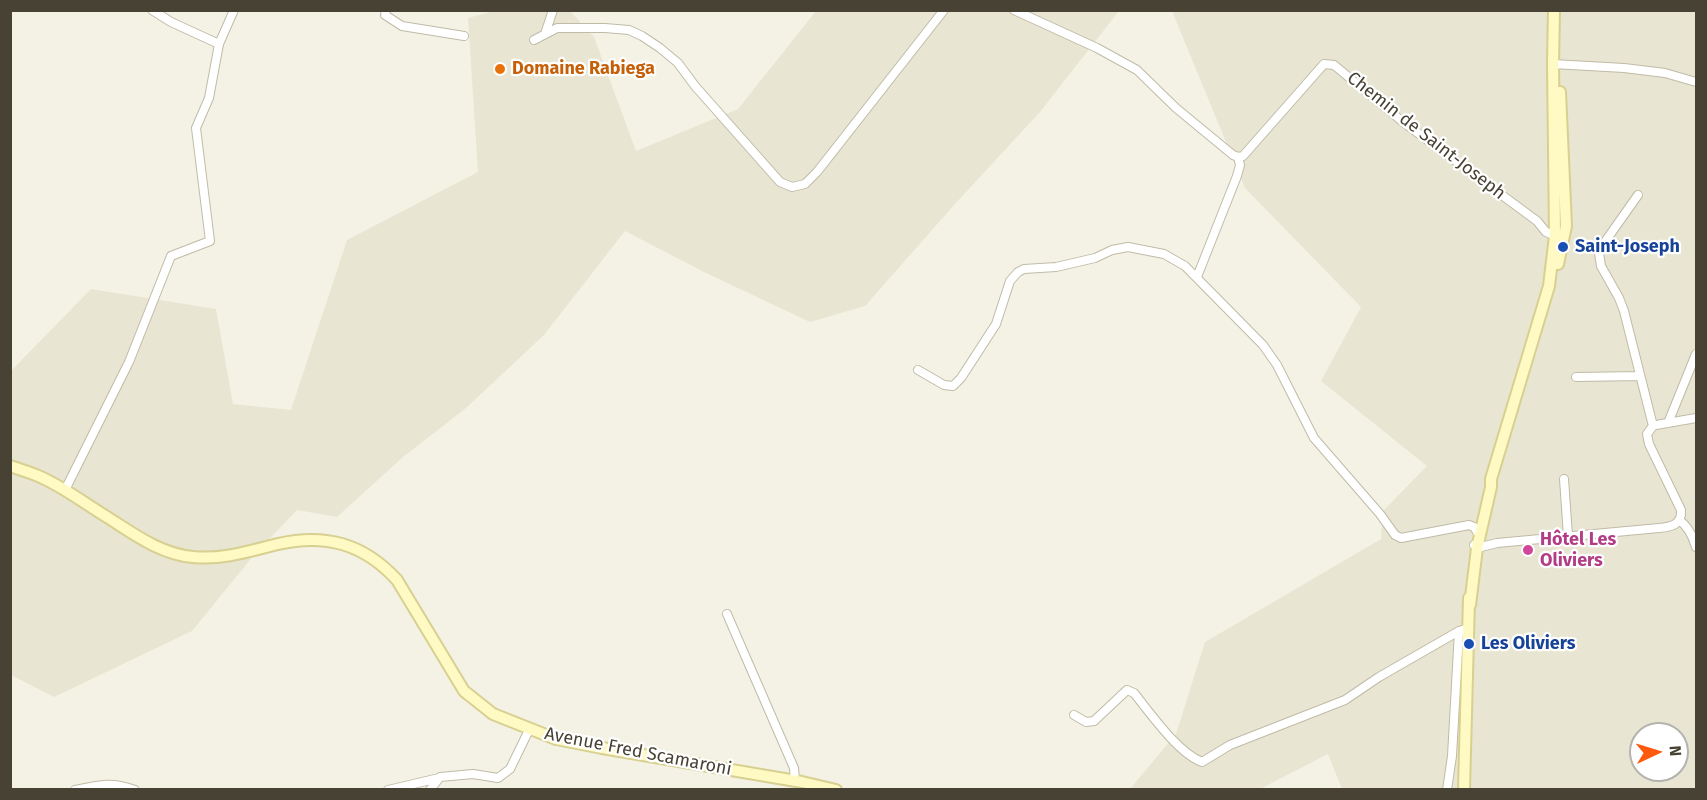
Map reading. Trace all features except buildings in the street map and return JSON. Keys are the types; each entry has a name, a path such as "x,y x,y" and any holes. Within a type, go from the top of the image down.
{"main road":[{"path":"1549,286 1554,278 1566,226 1554,10"},
{"path":"1476,538 1491,487 1491,479 1549,286 1555,236 1556,64"},
{"name":"Avenue Fred Scamaroni","path":"10,466 38,476 64,490 153,546 191,557 213,558 305,540 338,543 368,555 383,565 397,580 464,691 493,714 529,730 556,739 602,748 837,789"},
{"path":"1464,789 1464,630 1470,605 1478,514 1486,486 1491,479"}],"street":[{"path":"152,10 171,22 219,44"},
{"path":"64,490 129,362 171,256 210,241 196,128 209,98 219,44 234,10"},
{"path":"386,10 385,15 402,26 464,36"},
{"path":"545,34 553,10"},
{"path":"534,40 557,28 629,30 642,36 678,63 695,86 780,182 792,188 805,184 817,172 944,10"},
{"path":"1014,10 1097,48 1137,70 1176,108 1238,157 1240,165 1237,176 1197,277"},
{"name":"Chemin de Saint-Joseph","path":"1238,157 1243,156 1324,64 1334,65 1403,122 1537,221 1546,232 1555,236"},
{"path":"1556,64 1665,73 1696,82"},
{"path":"1638,195 1602,246 1599,258 1601,267 1624,311 1653,426"},
{"path":"1555,236 1559,240 1558,263"},
{"path":"918,370 944,384 953,386 961,378 996,324 1010,281 1024,269 1056,267 1128,247 1164,254 1185,266 1197,277 1263,345 1277,365 1314,438 1380,514 1395,535 1401,538 1469,525 1476,538 1497,543 1667,527 1676,524 1681,510 1647,439 1647,434 1653,426 1696,417"},
{"path":"1668,423 1696,354"},
{"path":"1576,377 1640,376"},
{"path":"1563,479 1568,536"},
{"path":"1679,520 1685,524 1696,547"},
{"path":"1476,538 1497,543"},
{"path":"727,614 794,768 795,781"},
{"path":"1074,715 1086,722 1094,721 1127,690 1134,693 1191,758 1202,762 1230,745 1345,700 1379,677 1464,630"},
{"path":"1447,789 1464,630"},
{"path":"388,789 439,778 473,774 498,778 510,769 529,730"},
{"path":"430,789 439,778"},
{"path":"75,789 109,783 135,789"}],"shaded area":[{"path":"494,11 570,11 594,37 636,151 738,109 816,11 1119,11 1040,112 865,306 810,322 706,273 625,231 544,335 466,408 403,457 337,517 297,510 254,555 192,631 54,697 11,675 10,372 91,289 216,309 233,404 291,410 347,240 478,172 468,18"},
{"path":"1172,11 1696,11 1696,789 1342,789 1328,754 1260,789 1129,790 1176,734 1205,642 1381,539 1383,511 1427,466 1321,381 1361,307 1245,188"}],"place":[{"name":"Domaine Rabiega","path":"500,69"},
{"name":"Saint-Joseph","path":"1563,247"},
{"name":"Hôtel Les Oliviers","path":"1528,550"},
{"name":"Les Oliviers","path":"1469,644"}]}
